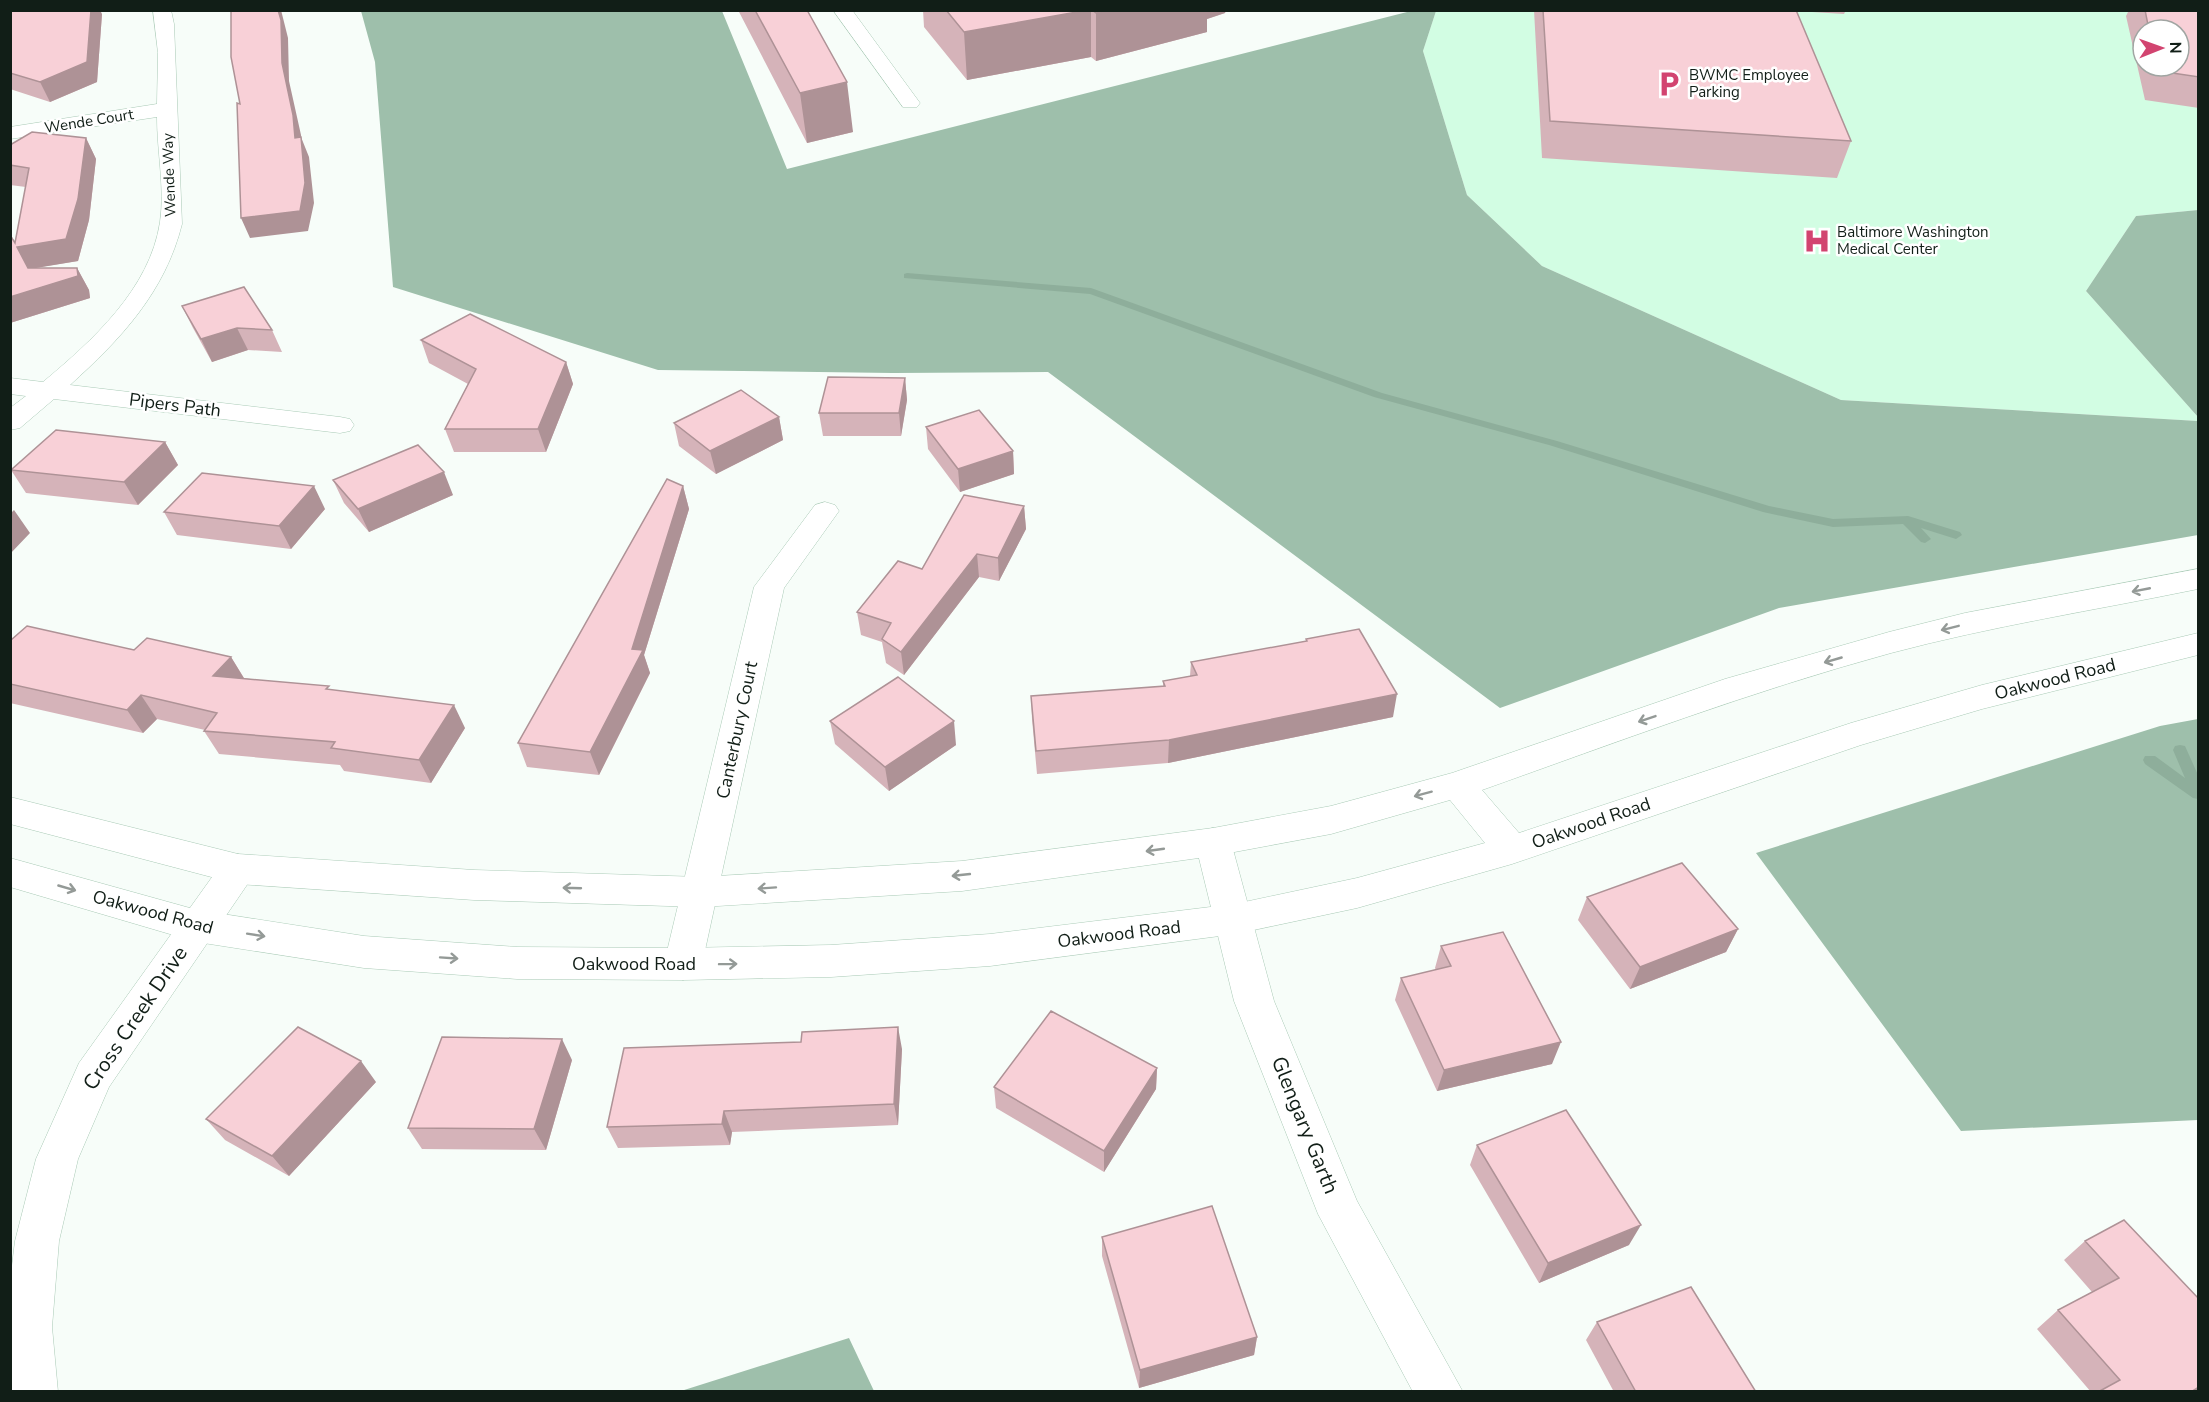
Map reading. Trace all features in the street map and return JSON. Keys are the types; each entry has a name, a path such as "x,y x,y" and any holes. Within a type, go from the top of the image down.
{"street":[{"name":"Wende Way","path":"10,422 49,390 125,318 159,265 171,224 167,109 168,36 162,10"},
{"path":"842,10 910,103"},
{"name":"Wende Court","path":"10,133 167,109"},
{"name":"Pipers Path","path":"10,386 340,425"},
{"name":"Canterbury Court","path":"683,964 769,586 825,511"},
{"path":"10,810 238,869 474,885 701,892 962,876 1213,842 1331,820 1457,785 1737,687 1889,643 1965,624 2199,579"},
{"name":"Oakwood Road","path":"10,872 197,926 364,952 517,963 683,964 831,962 990,950 1235,919 1357,893 1512,850 1851,735 1982,697 2199,644"},
{"path":"1457,785 1512,850"},
{"name":"Glengary Garth","path":"1213,842 1235,919 1254,1001 1340,1214 1439,1392"},
{"name":"Cross Creek Drive","path":"34,1392 29,1327 37,1241 57,1159 93,1076 238,869"}],"shaded area":[{"path":"361,11 722,11 787,169 1411,11 1436,11 1423,51 1467,195 1542,266 1841,400 2198,421 2198,535 1779,608 1500,708 1048,372 658,370 393,287 375,62"},
{"name":"Baltimore Washington Medical Center","path":"1436,11 2198,11 2198,210 2136,216 2086,291 2198,417 2198,421 1841,400 1542,266 1467,195 1423,51"},
{"path":"2198,210 2198,417 2086,291 2136,216"},
{"path":"2198,719 2198,1120 1961,1131 1756,853 2160,726"},
{"path":"849,1338 874,1391 681,1391"}],"building":[{"path":"10,10 91,10 87,62 40,82 10,73"},
{"path":"231,10 278,10 281,20 282,63 293,115 295,138 301,137 305,183 300,211 241,218 237,103 240,104 231,57"},
{"path":"755,10 807,10 847,82 800,93"},
{"path":"946,10 1088,10 964,32"},
{"name":"BWMC Employee Parking","path":"1543,10 1796,10 1851,141 1550,121"},
{"path":"2145,10 2199,10 2199,77 2191,76 2191,18 2147,18"},
{"path":"32,132 86,138 78,199 66,239 17,247 28,268 77,268 78,276 10,297 10,235 15,243 29,168 10,165 10,145"},
{"path":"244,287 272,330 237,328 201,339 182,306"},
{"path":"470,314 566,362 538,429 445,429 476,369 421,340"},
{"path":"828,377 905,378 899,413 819,413"},
{"path":"741,390 779,417 710,451 674,423"},
{"path":"979,410 1013,451 958,469 926,427"},
{"path":"56,430 165,442 124,482 11,470"},
{"path":"418,445 444,472 358,509 333,480"},
{"path":"202,473 314,486 279,526 164,512"},
{"path":"667,479 683,486 632,649 643,650 590,752 518,743"},
{"path":"964,495 1024,506 998,558 977,554 901,652 882,639 891,623 857,612 898,561 922,569"},
{"path":"27,626 134,650 147,638 231,657 213,676 329,686 326,689 454,705 419,760 331,748 335,742 204,731 217,713 141,695 127,710 10,684 10,639"},
{"path":"1359,629 1397,694 1169,740 1036,751 1031,696 1165,686 1163,681 1197,675 1191,662"},
{"path":"898,677 954,721 885,767 830,721"},
{"path":"1682,863 1738,929 1640,967 1587,897"},
{"path":"1503,932 1561,1042 1444,1070 1401,978 1451,966 1441,946"},
{"path":"1051,1011 1157,1068 1104,1151 994,1087"},
{"path":"298,1027 361,1061 272,1156 206,1119"},
{"path":"898,1027 894,1104 724,1111 722,1124 607,1127 624,1048 801,1042 802,1032"},
{"path":"442,1037 562,1039 534,1129 408,1128"},
{"path":"1566,1110 1641,1225 1548,1263 1477,1145"},
{"path":"1212,1206 1257,1337 1140,1370 1102,1237"},
{"path":"2124,1220 2199,1299 2199,1387 2191,1392 2098,1392 2120,1380 2058,1310 2119,1278 2085,1241"},
{"path":"1691,1287 1756,1392 1636,1392 1597,1322"}],"waterway":[{"path":"907,276 1091,291 1378,395 1553,443 1767,509 1833,523 1906,520 1925,539"},
{"path":"1908,520 1956,535"},
{"path":"2180,750 2198,790"},
{"path":"2150,760 2198,794"}],"place":[{"name":"BWMC Employee Parking","path":"1669,84"},
{"name":"Baltimore Washington Medical Center","path":"1817,241"}]}
